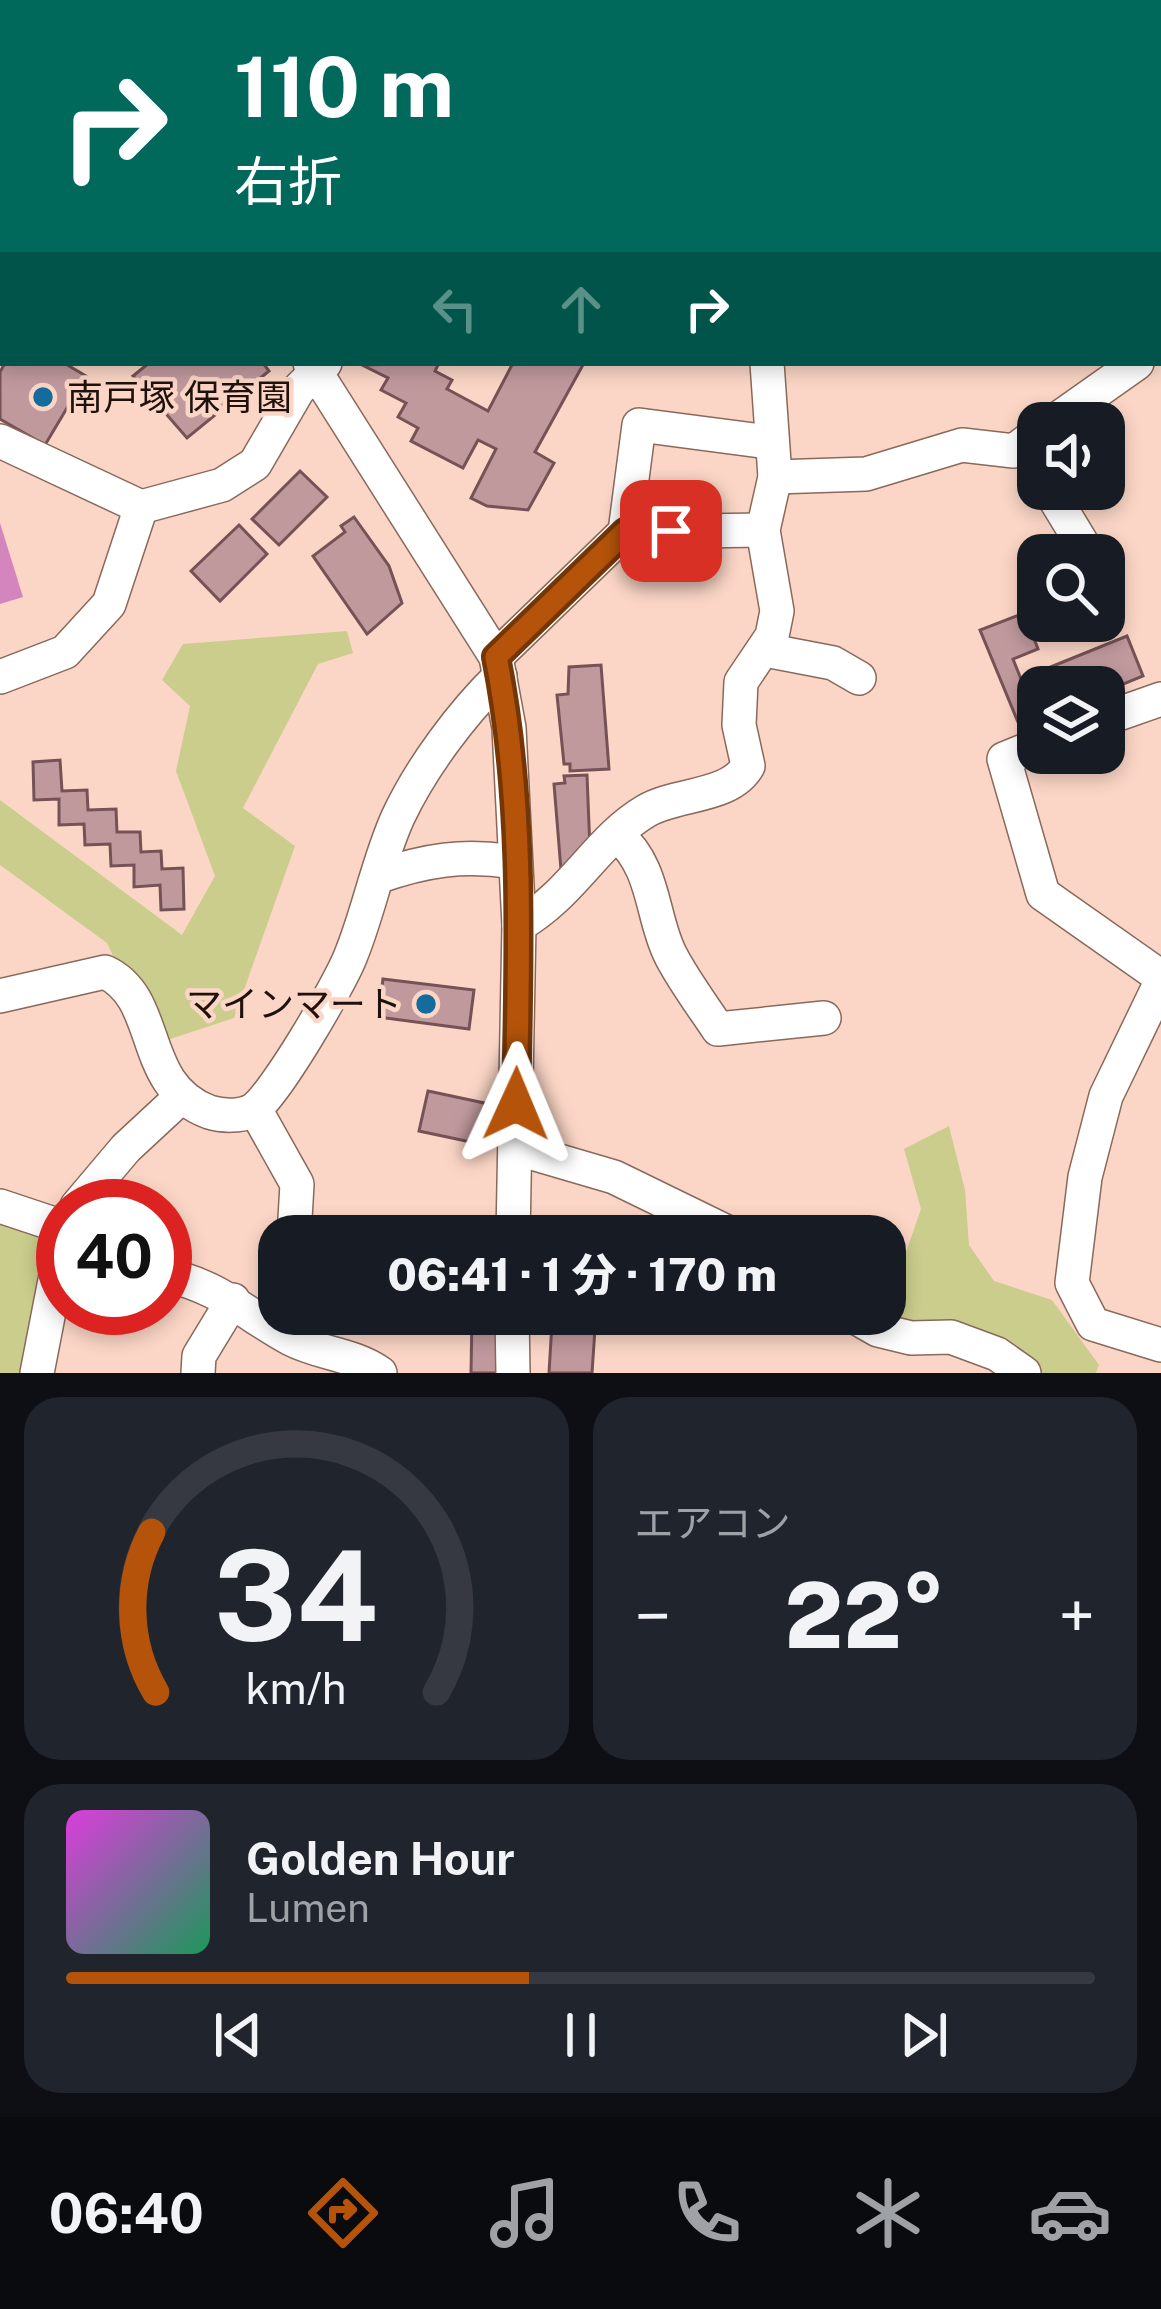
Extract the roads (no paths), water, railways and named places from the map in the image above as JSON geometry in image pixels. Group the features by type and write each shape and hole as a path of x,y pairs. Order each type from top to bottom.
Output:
{"street":[{"path":"0,441 141,507 222,485 255,464 317,366 498,667 509,728 519,926 513,1215"},
{"path":"1082,402 1133,366"},
{"path":"519,926 552,906 617,835 658,804 730,785 742,776 748,754 739,725 741,682 765,650 777,611 763,530 775,477 769,442 773,368"},
{"path":"0,996 84,972 105,972 121,979 138,1001 160,1070 182,1097 230,1116 255,1109 297,1050 351,956 399,814 498,667 625,532 639,425 769,442"},
{"path":"775,477 866,474 962,445 1017,442"},
{"path":"0,677 65,652 109,604 141,507"},
{"path":"625,532 763,530"},
{"path":"765,650 833,663 859,678"},
{"path":"1125,712 1161,699"},
{"path":"1017,754 1004,759 1043,894 1161,980 1106,1096 1085,1177 1072,1283 1093,1324 1161,1345"},
{"path":"617,835 631,846 662,915 668,951 718,1029 824,1018"},
{"path":"377,877 418,862 469,855 514,862"},
{"path":"100,1179 182,1097"},
{"path":"255,1109 297,1184 295,1215"},
{"path":"515,1148 614,1177 692,1215"},
{"path":"0,1206 36,1218"},
{"path":"192,1282 258,1305"},
{"path":"198,1373 200,1356 233,1300"},
{"path":"37,1373 44,1335"},
{"path":"288,1335 346,1355 380,1373"},
{"path":"512,1335 513,1373"},
{"path":"899,1335 951,1337 997,1354 1024,1373"}],"place":[{"name":"南戸塚 保育園","path":"43,397"},
{"name":"マインマート","path":"426,1004"}]}
